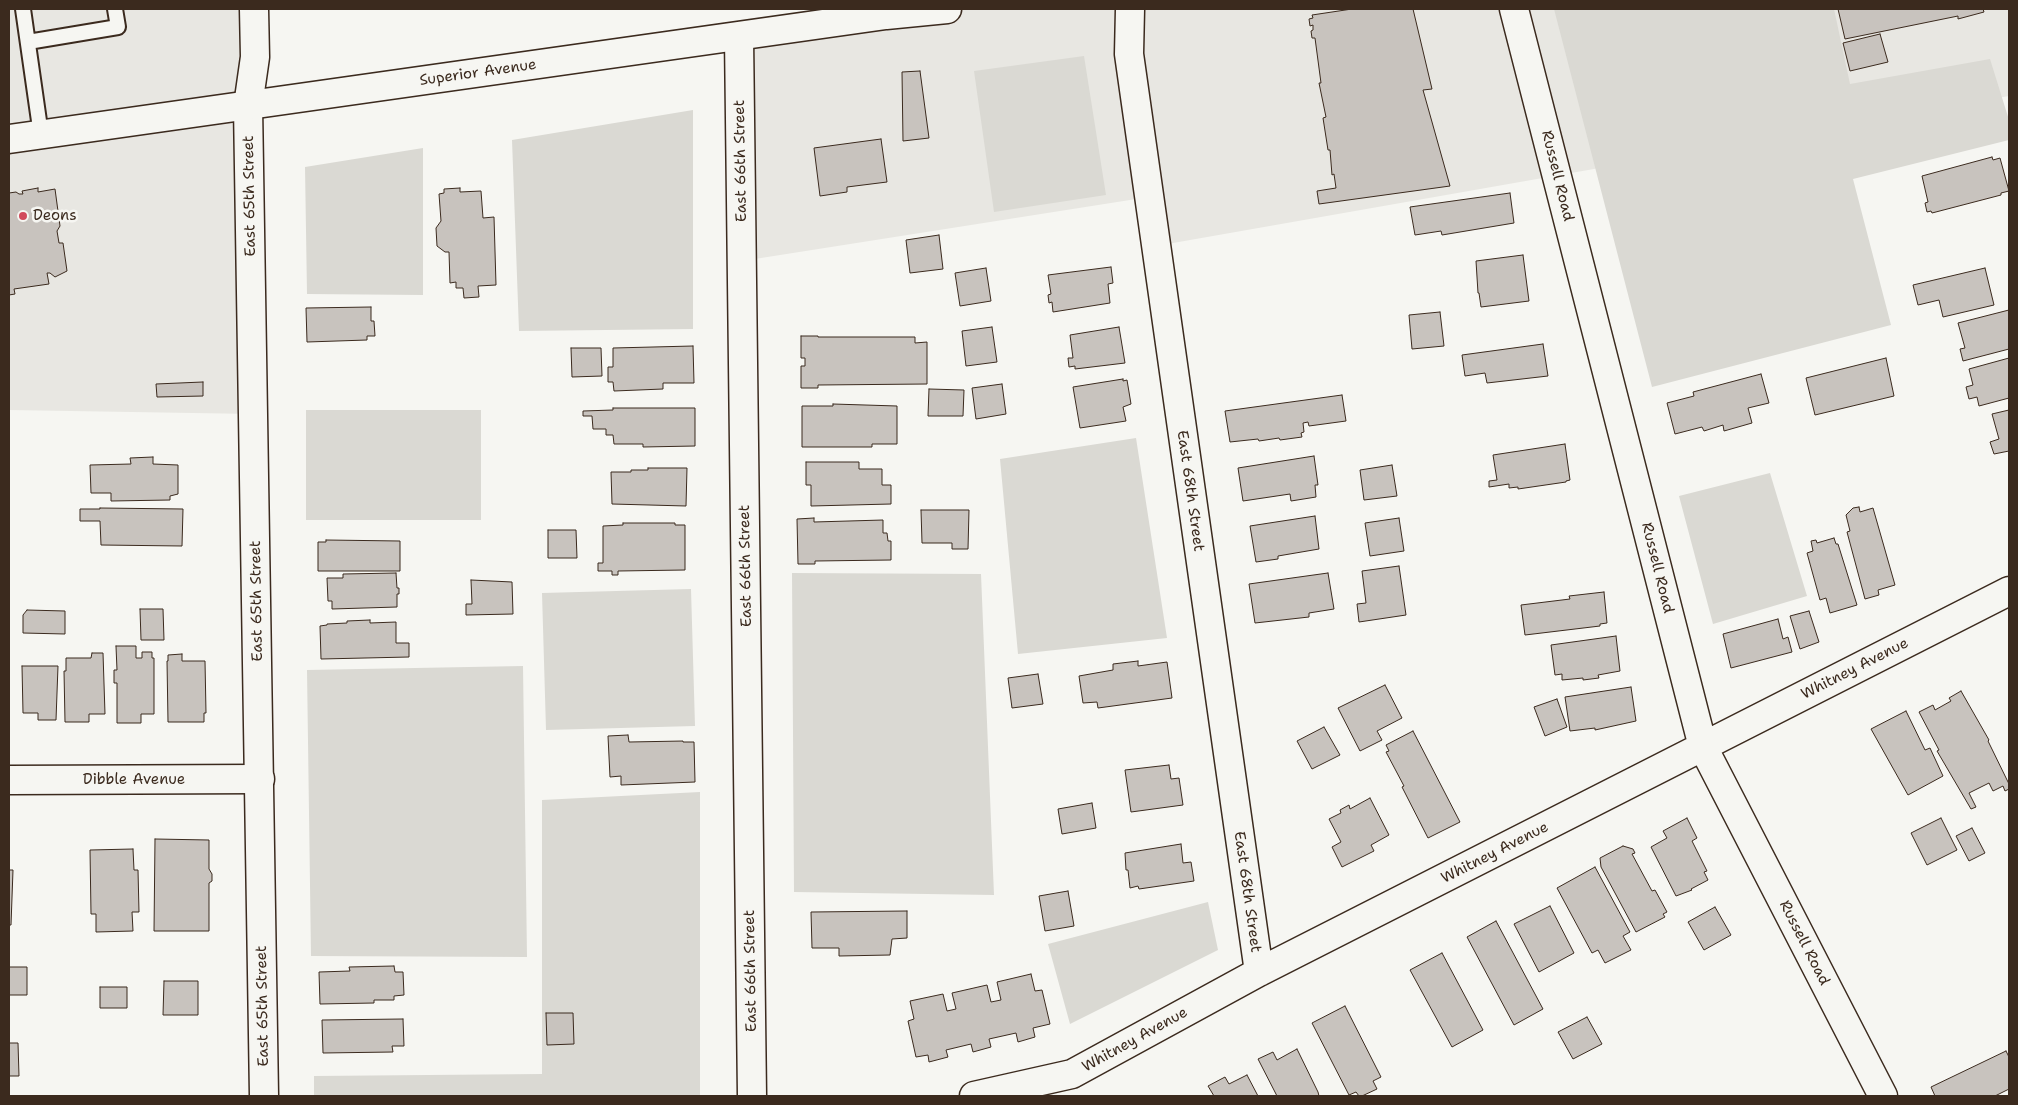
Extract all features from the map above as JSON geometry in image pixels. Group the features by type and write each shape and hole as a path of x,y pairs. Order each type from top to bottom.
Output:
{"street":[{"name":"East 65th Street","path":"254,9 255,57 248,106 264,1096"},
{"name":"Superior Avenue","path":"9,139 739,36 886,12 948,9"},
{"name":"East 68th Street","path":"1130,9 1130,64 1259,972"},
{"name":"Russell Road","path":"1514,9 1703,747 1883,1096"},
{"name":"East 66th Street","path":"739,36 752,1096"},
{"name":"Whitney Avenue","path":"974,1096 1072,1074 1259,972 2009,591"},
{"name":"Dibble Avenue","path":"9,780 260,779"}],"lane":[{"path":"23,9 41,135"},
{"path":"28,42 118,27 115,9"}],"shaded area":[{"path":"9,9 254,9 254,414 9,410"},
{"path":"886,9 2009,9 2009,96 1156,246 1149,197 742,261 739,37"},
{"path":"1554,9 1834,9 1850,84 1990,59 2009,120 2009,140 1853,179 1891,325 1652,387"},
{"path":"1084,56 1106,195 994,212 974,71"},
{"path":"693,110 693,329 519,331 512,140"},
{"path":"423,148 423,295 307,294 305,167"},
{"path":"306,410 481,410 481,520 306,520"},
{"path":"1136,438 1167,638 1018,654 1000,459"},
{"path":"1770,473 1807,596 1713,624 1679,496"},
{"path":"792,573 981,574 994,895 794,892"},
{"path":"691,589 695,726 546,730 542,593"},
{"path":"523,666 527,957 311,956 307,670"},
{"path":"700,792 700,1096 314,1096 314,1076 542,1074 542,800"},
{"path":"1208,902 1218,950 1070,1024 1048,944"}],"building":[{"path":"1352,9 1413,9 1432,89 1423,90 1450,186 1319,204 1317,191 1336,188 1334,174 1332,175 1330,150 1328,150 1323,118 1326,117 1319,83 1321,83 1315,38 1312,38 1311,31 1313,30 1313,25 1310,26 1309,19 1313,18 1312,15"},
{"path":"1838,9 1983,9 1984,12 1958,19 1958,16 1845,39"},
{"path":"1880,34 1888,62 1850,71 1843,43"},
{"path":"920,71 929,138 903,141 902,72"},
{"path":"881,139 887,182 847,187 847,192 820,196 814,148"},
{"path":"1992,157 1993,160 2000,158 2009,191 2001,193 2001,195 1932,213 1931,211 1927,212 1925,203 1928,202 1922,176"},
{"path":"38,188 38,192 55,189 60,226 57,231 59,243 63,243 67,271 55,277 47,273 49,284 14,289 15,294 9,295 9,193 23,194 22,191"},
{"path":"460,188 460,192 481,191 483,218 494,217 496,285 478,286 479,297 464,298 463,288 456,288 456,282 450,283 449,252 445,252 437,246 436,228 441,221 439,194 444,193 444,189"},
{"path":"1510,193 1514,223 1442,235 1441,231 1415,235 1410,207"},
{"path":"939,235 943,269 910,273 906,240"},
{"path":"1523,255 1529,301 1481,307 1476,261"},
{"path":"1111,267 1113,283 1108,284 1110,303 1053,312 1052,302 1049,303 1048,295 1051,294 1048,275"},
{"path":"986,268 991,301 960,306 955,273"},
{"path":"1985,268 1994,305 1943,317 1939,300 1918,305 1913,285"},
{"path":"371,307 371,321 374,321 375,336 367,336 367,340 307,342 306,308"},
{"path":"2009,310 2009,349 1963,361 1960,349 1965,348 1958,323"},
{"path":"1440,312 1444,346 1412,349 1409,315"},
{"path":"992,327 997,362 966,366 962,331"},
{"path":"1119,327 1125,363 1075,369 1075,366 1069,367 1068,358 1073,358 1070,335"},
{"path":"801,336 915,337 915,343 927,342 927,384 818,385 818,388 801,388 801,366 805,366 805,358 801,358"},
{"path":"1543,344 1548,376 1487,383 1485,373 1465,376 1462,355"},
{"path":"693,346 694,383 663,383 663,389 614,391 613,382 608,382 608,367 613,367 613,348"},
{"path":"571,348 601,348 602,376 572,377"},
{"path":"1886,358 1894,396 1815,415 1806,378"},
{"path":"2009,358 2009,398 1979,406 1977,397 1969,399 1966,387 1973,385 1969,369"},
{"path":"1761,374 1769,403 1748,408 1752,423 1724,431 1723,425 1704,431 1702,427 1675,434 1667,403 1694,396 1693,392"},
{"path":"1123,379 1123,381 1127,380 1131,404 1123,407 1126,421 1080,428 1073,387"},
{"path":"203,382 203,396 157,397 156,384"},
{"path":"1002,384 1006,414 976,419 972,388"},
{"path":"929,389 964,390 963,416 928,416"},
{"path":"1342,395 1346,421 1309,426 1308,422 1303,423 1304,432 1301,433 1302,437 1230,442 1225,411"},
{"path":"833,404 897,406 897,444 872,444 872,447 802,447 802,406 833,406"},
{"path":"613,408 695,408 695,446 643,447 643,444 614,444 613,435 606,435 606,429 593,429 592,416 583,416 583,411 613,410"},
{"path":"2009,410 2009,451 1994,454 1990,442 1999,439 1992,414"},
{"path":"1565,444 1570,480 1518,489 1518,487 1509,488 1509,484 1489,487 1489,481 1497,480 1493,455"},
{"path":"1314,456 1318,485 1315,485 1316,497 1291,501 1290,494 1243,501 1238,468"},
{"path":"153,457 153,464 178,465 178,494 170,496 170,500 111,501 111,493 91,493 90,465 131,464 130,458"},
{"path":"806,462 859,462 859,469 882,469 882,485 891,485 891,504 811,506 811,485 806,485"},
{"path":"1392,465 1397,496 1364,500 1360,470"},
{"path":"648,468 687,468 686,506 612,504 611,472 631,472 631,470 648,470"},
{"path":"1859,507 1860,512 1873,508 1895,585 1878,590 1879,595 1865,599 1847,532 1850,531 1846,515 1853,508"},
{"path":"80,509 183,509 182,546 101,545 100,521 80,521"},
{"path":"921,510 969,510 968,549 952,549 952,543 922,543"},
{"path":"1315,516 1319,549 1278,556 1278,559 1256,562 1250,526"},
{"path":"814,518 814,522 883,520 883,533 887,533 888,541 891,541 891,560 815,561 815,564 798,564 797,519"},
{"path":"1399,518 1404,551 1370,556 1365,523"},
{"path":"623,523 675,523 675,525 685,525 685,570 618,571 618,575 612,575 612,571 598,571 598,563 603,563 603,526 623,525"},
{"path":"548,530 576,530 577,558 548,558"},
{"path":"1834,538 1836,544 1838,544 1857,605 1830,613 1826,598 1820,600 1807,553 1813,551 1811,541 1816,540 1817,543"},
{"path":"326,540 400,541 400,571 318,571 318,542 326,542"},
{"path":"1399,566 1406,615 1359,622 1357,604 1366,603 1362,571"},
{"path":"396,573 397,588 399,588 397,607 332,609 332,601 328,601 327,578 343,578 343,574"},
{"path":"1328,573 1334,609 1309,613 1309,617 1255,623 1249,584"},
{"path":"471,580 512,582 513,614 466,615 466,604 472,604"},
{"path":"1604,592 1607,623 1600,624 1600,626 1525,635 1521,605 1570,599 1569,596"},
{"path":"140,609 163,609 164,640 141,640"},
{"path":"27,610 65,611 65,634 23,633 23,615"},
{"path":"1809,611 1819,642 1800,649 1790,616"},
{"path":"1778,619 1783,639 1788,637 1792,652 1731,668 1723,634"},
{"path":"370,620 370,623 396,622 396,643 409,643 409,657 321,659 320,626 347,623 347,621"},
{"path":"1616,636 1620,671 1598,675 1599,678 1583,680 1583,678 1562,680 1562,674 1555,675 1551,645"},
{"path":"116,646 136,646 136,658 142,658 142,652 152,652 152,658 154,658 154,714 141,714 141,723 117,723 117,683 114,683 114,670 117,670"},
{"path":"92,653 103,653 105,714 89,714 89,722 65,722 64,671 66,671 66,658 91,658"},
{"path":"182,654 182,661 205,661 206,713 204,713 204,722 168,722 168,655"},
{"path":"1138,661 1138,666 1167,662 1172,698 1098,708 1097,702 1083,703 1079,676 1113,670 1113,664"},
{"path":"22,666 58,666 56,720 38,720 38,713 23,713"},
{"path":"1038,674 1043,704 1012,708 1008,678"},
{"path":"1385,685 1402,718 1377,731 1382,740 1360,751 1338,708"},
{"path":"1631,687 1636,721 1595,730 1595,728 1570,731 1565,697"},
{"path":"1961,691 1989,740 2009,784 2009,789 2005,791 2003,786 1993,791 1989,783 1969,793 1976,807 1971,809 1937,751 1939,750 1919,712 1933,705 1935,710 1951,701 1949,698"},
{"path":"1557,699 1567,727 1545,736 1534,707"},
{"path":"1906,711 1925,750 1930,748 1943,776 1908,795 1871,729"},
{"path":"1324,727 1340,755 1312,769 1297,741"},
{"path":"1413,731 1460,822 1428,838 1386,752 1389,751 1386,745"},
{"path":"628,735 629,742 694,742 695,782 621,785 621,776 610,777 608,736"},
{"path":"1169,765 1171,779 1179,778 1183,805 1131,812 1125,770"},
{"path":"1370,798 1389,835 1371,845 1374,851 1342,867 1332,847 1341,842 1329,819 1341,813 1340,810 1349,805 1350,809"},
{"path":"1092,803 1096,828 1062,834 1058,809"},
{"path":"1687,818 1697,838 1692,841 1707,871 1704,872 1708,880 1692,890 1676,896 1651,847 1667,838 1663,831"},
{"path":"1941,818 1957,850 1927,865 1911,833"},
{"path":"1972,828 1985,853 1969,861 1956,836"},
{"path":"155,839 209,840 209,869 212,874 212,881 209,883 209,931 154,931"},
{"path":"1181,844 1183,863 1191,862 1194,881 1139,889 1138,886 1130,888 1125,853"},
{"path":"1623,846 1633,849 1635,853 1632,854 1652,891 1655,890 1667,912 1663,914 1665,917 1636,932 1601,867 1600,858"},
{"path":"133,849 134,870 138,870 139,912 132,912 133,931 96,932 96,914 91,914 90,850"},
{"path":"1595,867 1630,932 1623,936 1631,950 1605,963 1598,950 1592,953 1557,888"},
{"path":"9,870 13,870 11,925 9,925"},
{"path":"1068,891 1074,926 1045,931 1039,896"},
{"path":"1550,906 1574,953 1539,972 1514,924"},
{"path":"1715,907 1731,935 1704,950 1688,922"},
{"path":"907,911 907,938 892,939 890,955 839,956 839,948 812,948 811,912"},
{"path":"1496,921 1543,1009 1514,1025 1467,937"},
{"path":"1442,953 1483,1030 1452,1047 1410,970"},
{"path":"394,966 395,972 403,972 404,995 394,996 394,1000 374,1000 374,1003 320,1004 319,972 350,971 349,967"},
{"path":"9,967 27,967 27,995 9,995"},
{"path":"1031,974 1035,991 1042,990 1050,1024 1033,1028 1035,1037 1018,1042 1016,1033 989,1039 991,1047 973,1052 971,1044 946,1050 948,1057 929,1062 928,1055 916,1057 908,1021 914,1019 910,1001 943,994 947,1011 956,1009 952,993 987,985 991,1002 1001,1000 997,982"},
{"path":"164,981 198,981 198,1015 163,1015"},
{"path":"100,987 127,987 127,1008 100,1008"},
{"path":"1345,1006 1381,1077 1373,1081 1377,1089 1362,1096 1359,1096 1356,1092 1349,1095 1312,1023"},
{"path":"546,1013 573,1013 574,1044 547,1045"},
{"path":"1587,1017 1602,1044 1573,1059 1558,1032"},
{"path":"403,1019 404,1046 392,1046 393,1052 323,1053 322,1020"},
{"path":"9,1043 18,1043 19,1076 9,1076"},
{"path":"1297,1049 1319,1096 1277,1096 1258,1059 1273,1052 1277,1060"},
{"path":"2006,1051 2009,1057 2009,1089 1995,1096 1935,1096 1931,1087"},
{"path":"1247,1075 1258,1096 1214,1096 1208,1086 1225,1077 1229,1084"}],"place":[{"name":"Deons","path":"23,216"}]}
